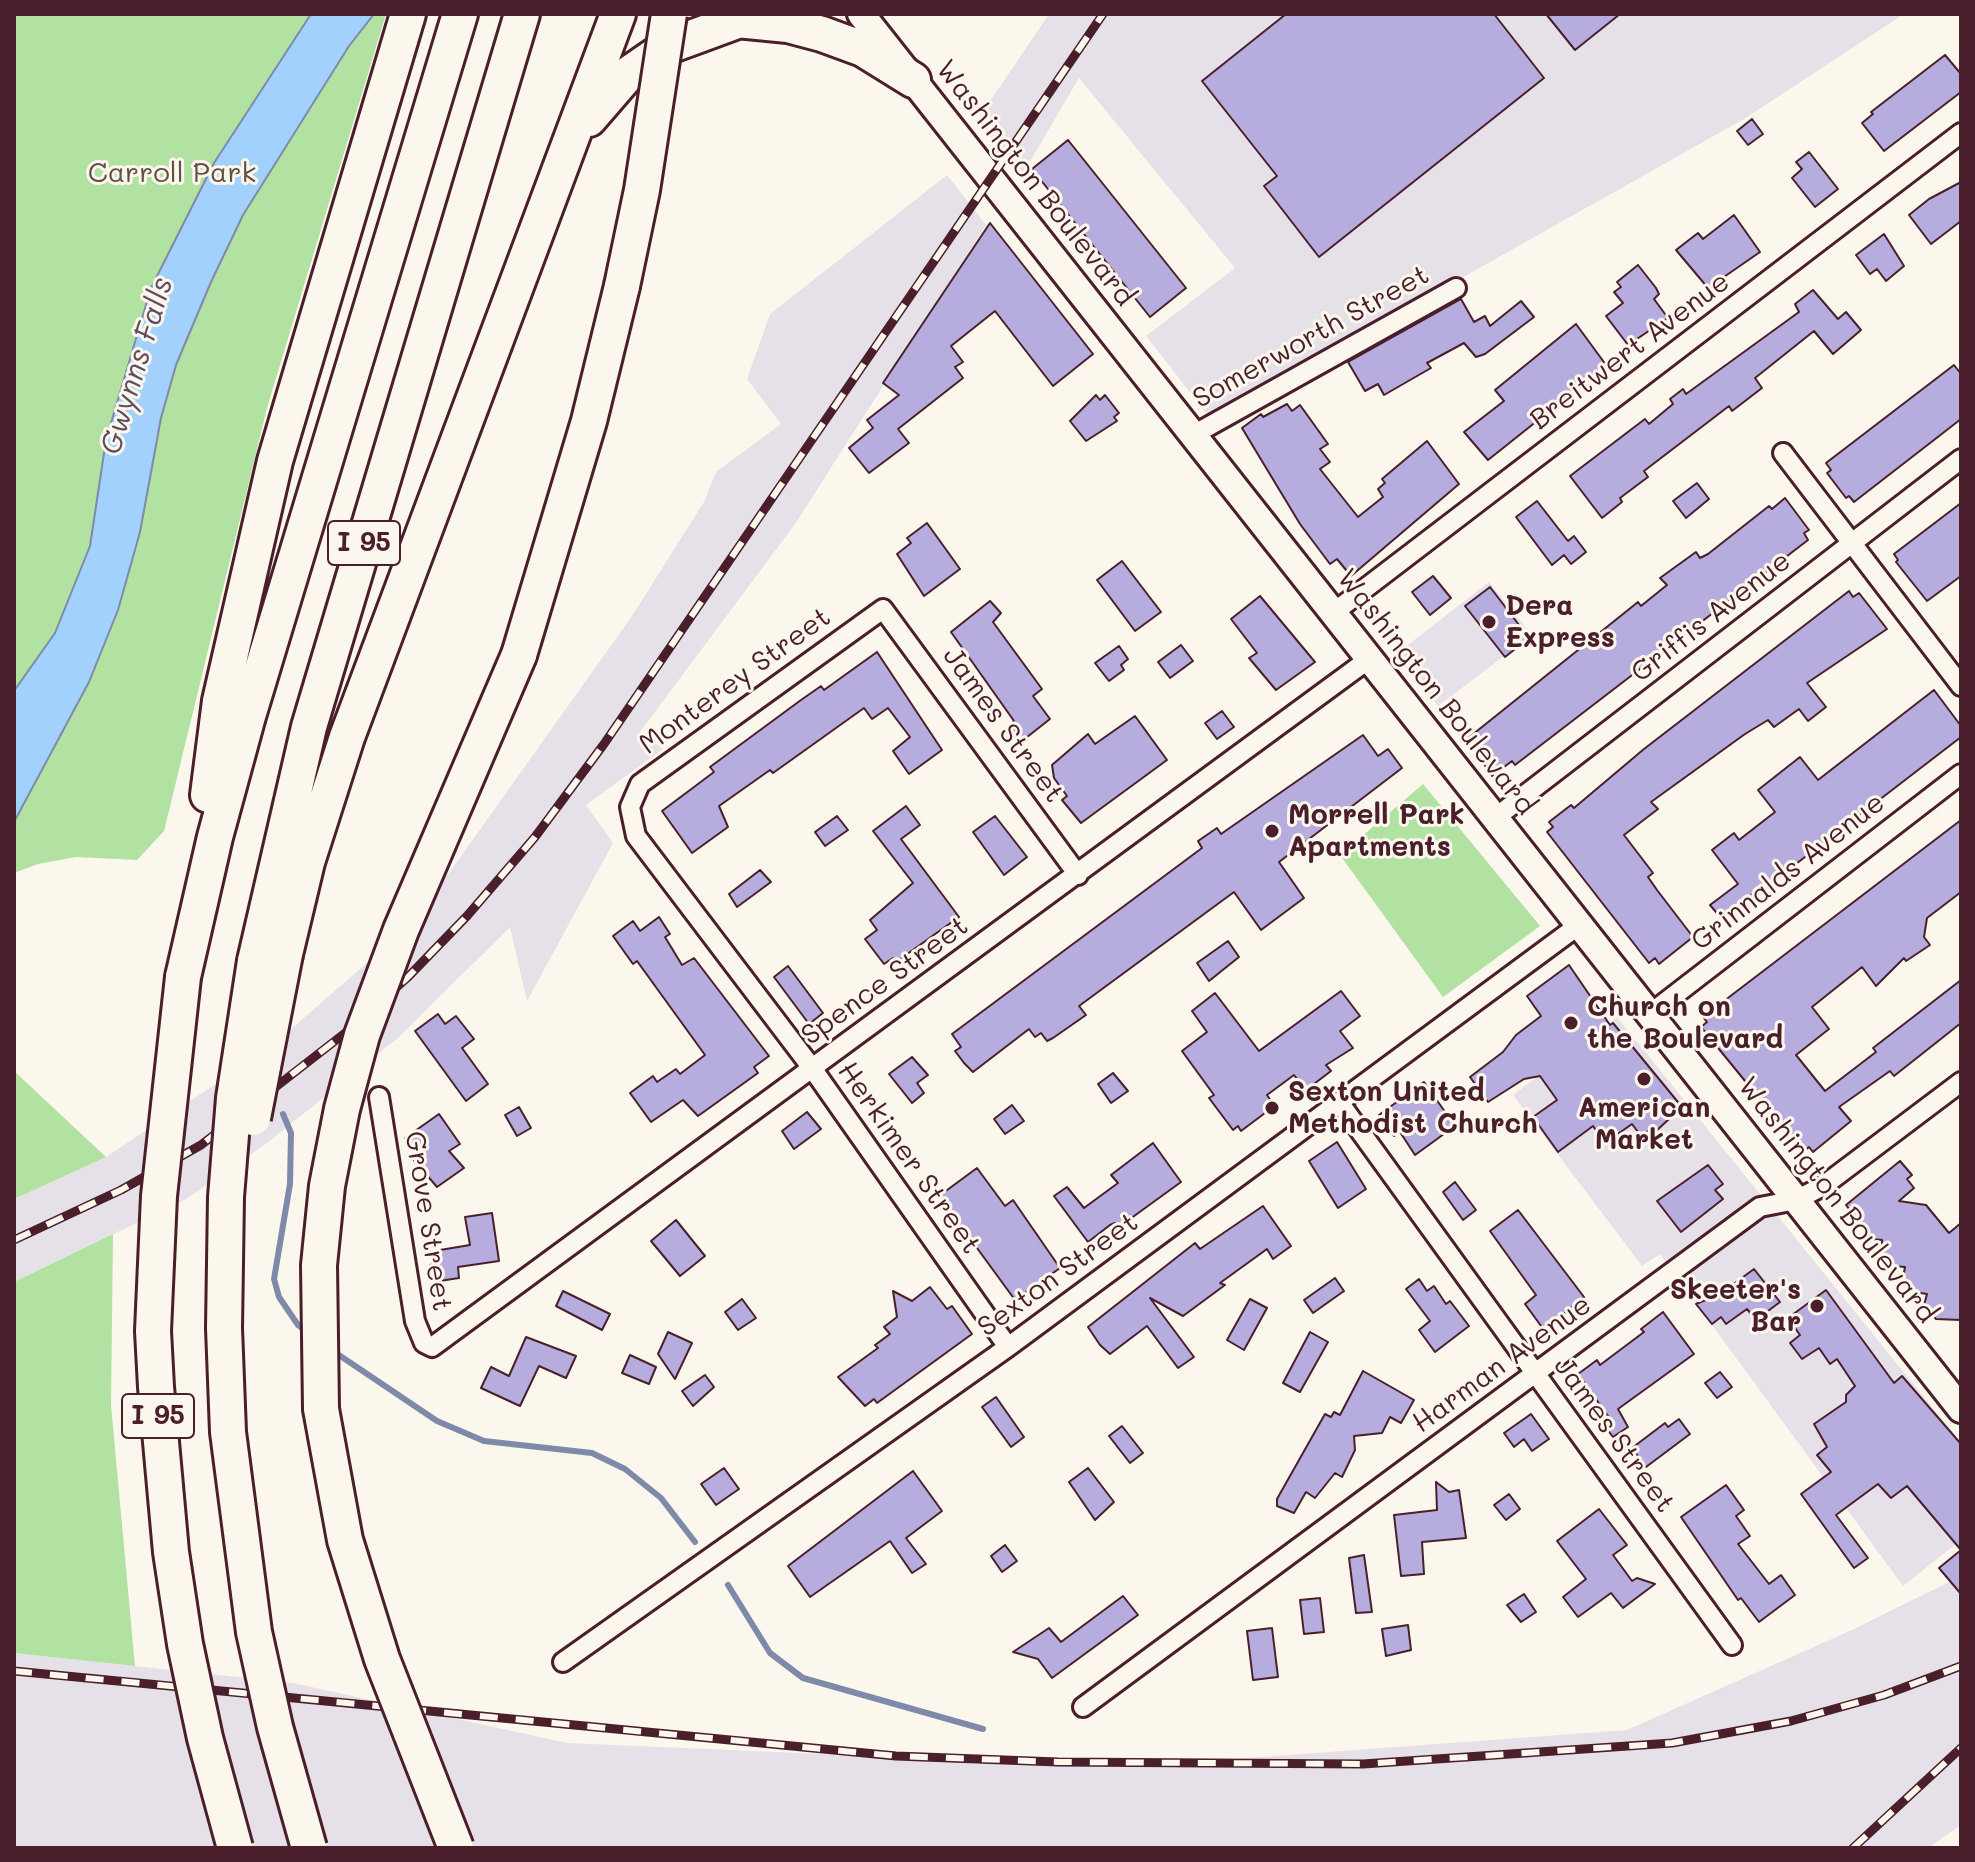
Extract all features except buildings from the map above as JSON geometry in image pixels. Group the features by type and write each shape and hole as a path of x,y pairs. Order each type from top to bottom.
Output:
{"highway":[{"path":"183,977 220,701 275,461 408,14"},
{"name":"I 95","path":"235,1848 205,1738 183,1629 171,1552 156,1387 154,1317 159,1196 183,977 215,837 248,716 460,14"},
{"name":"I 95","path":"309,1848 275,1727 246,1586 232,1472 224,1328 270,958 309,727 522,14"},
{"path":"270,958 307,862 347,737 618,14"},
{"path":"456,1848 382,1659 345,1540 321,1409 319,1265 339,1125 362,1035 401,930 519,655 589,421 642,190 669,14"},
{"path":"564,160 597,105 627,75 669,46 747,17 822,34 863,49 913,80"}],"main road":[{"name":"Washington Boulevard","path":"861,14 1796,1200 1958,1398"}],"street":[{"name":"Breitwert Avenue","path":"1333,613 1961,133"},
{"name":"Somerworth Street","path":"1193,435 1456,288"},
{"path":"1783,453 1961,686"},
{"name":"Griffis Avenue","path":"1495,818 1961,459"},
{"name":"Monterey Street","path":"630,807 640,784 883,609"},
{"name":"James Street","path":"883,609 1078,875"},
{"name":"Spence Street","path":"432,1347 1369,659"},
{"name":"Grinnalds Avenue","path":"1650,1014 1961,774"},
{"name":"Herkimer Street","path":"630,807 636,836 812,1068 1008,1347"},
{"name":"Sexton Street","path":"563,1662 1008,1347 1579,925"},
{"name":"Harman Avenue","path":"1083,1707 1760,1207 1796,1200 1823,1186 1961,1082"},
{"name":"Grove Street","path":"379,1097 415,1321 424,1343 432,1347"},
{"name":"James Street","path":"1339,1102 1732,1645"}],"shaded area":[{"path":"1049,14 1904,14 1744,119 1211,419 1146,336 1235,268 1079,78 1022,175 978,119"},
{"path":"947,175 986,225 795,524 640,732 663,749 586,805 613,843 527,1001 510,927 399,1037 267,1143 186,1199 14,1282 14,1198 106,1157 268,1049 368,962 449,873 630,619 704,502 716,472 781,424 747,379 770,314"},
{"path":"1489,582 1532,635 1438,706 1395,655"},
{"path":"1617,1017 1961,1443 1961,1540 1903,1586 1660,1254 1642,1266 1513,1095"},
{"path":"1961,1576 1961,1825 1928,1848 14,1848 14,1653 293,1683 567,1743 1125,1767 1627,1730 1852,1630"}],"green space":[{"name":"Carroll Park","path":"14,14 386,14 267,408 164,831 137,860 76,857 38,864 14,873"},
{"path":"1423,784 1540,926 1443,997 1340,855"},
{"path":"14,1071 106,1157 14,1199"},
{"path":"113,1234 111,1405 135,1666 14,1653 14,1282"}],"water":[{"name":"Gwynns Falls","path":"311,14 374,14 349,46 243,215 211,282 176,365 161,418 140,532 118,610 89,682 14,822 14,691 55,633 90,546 106,440 151,288 214,163"}],"waterway":[{"path":"283,1114 291,1133 290,1184 274,1279 279,1297 298,1325 308,1332"},
{"path":"333,1351 437,1421 484,1441 592,1453 625,1469 661,1498 695,1542"},
{"path":"728,1585 770,1653 803,1678 983,1729"}],"railway":[{"path":"14,1240 121,1190 201,1145 349,1030 407,978 467,916 535,837 604,744 1103,14"},
{"path":"14,1671 896,1756 1058,1762 1363,1764 1672,1743 1791,1721 1884,1695 1961,1666"},
{"path":"1853,1848 1961,1748"}],"place":[{"name":"Dera Express","path":"1489,622"},
{"name":"Morrell Park Apartments","path":"1272,831"},
{"name":"Church on the Boulevard","path":"1571,1023"},
{"name":"American Market","path":"1644,1079"},
{"name":"Sexton United Methodist Church","path":"1272,1108"},
{"name":"Skeeter's Bar","path":"1817,1306"}]}
